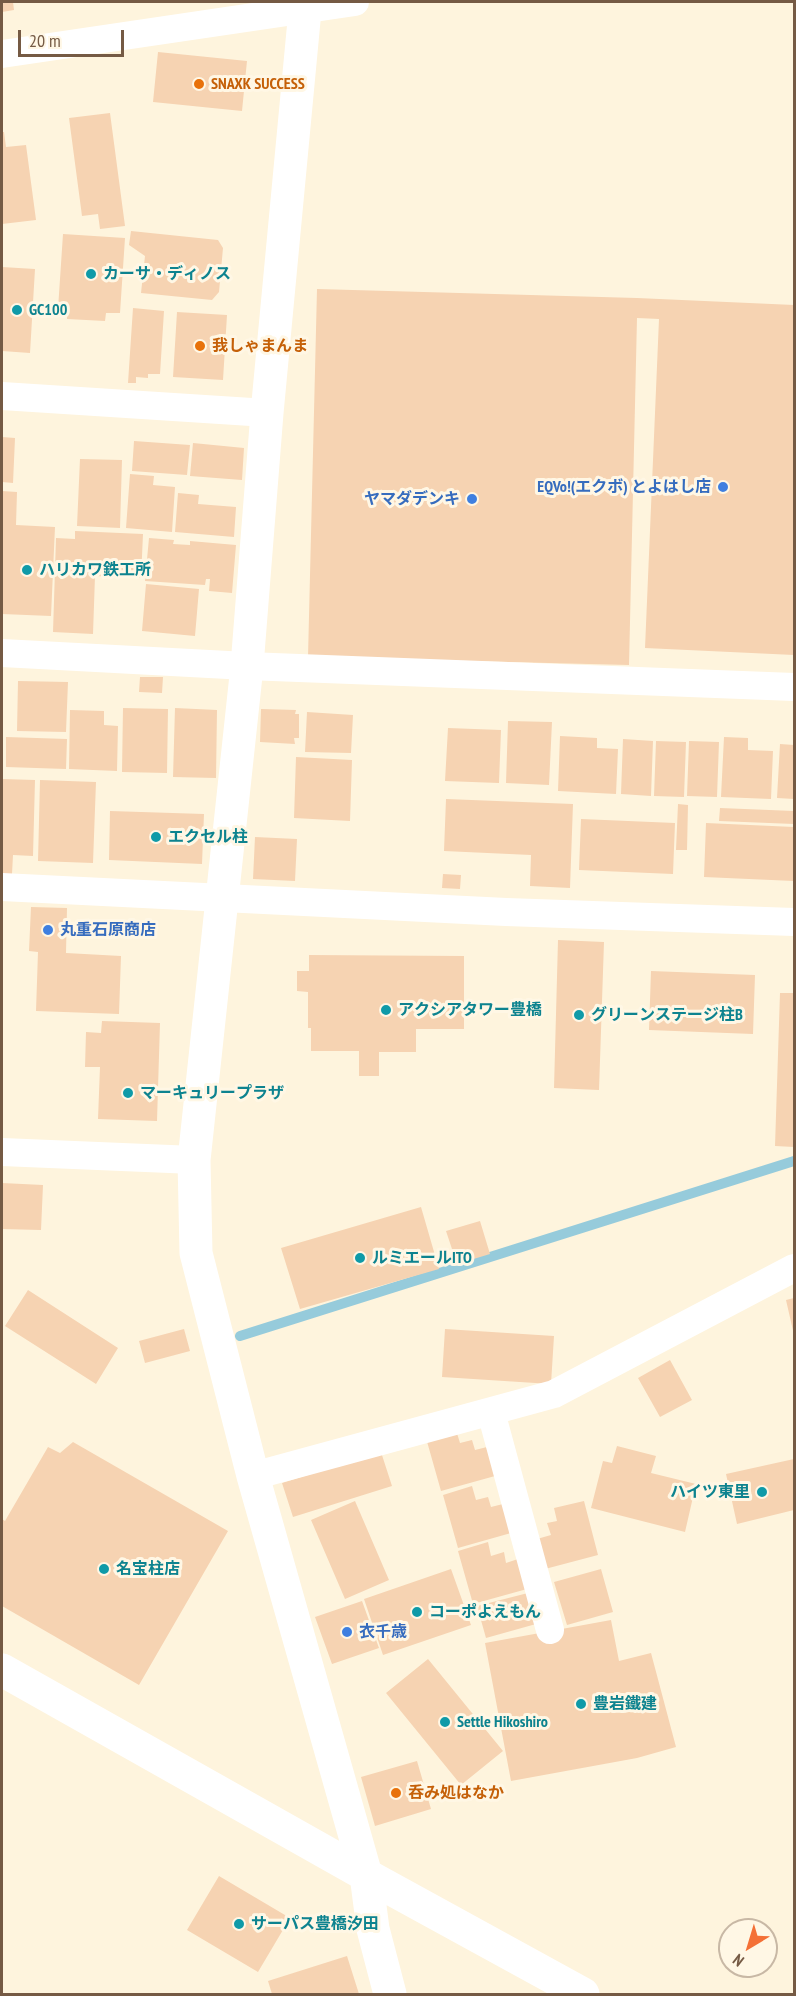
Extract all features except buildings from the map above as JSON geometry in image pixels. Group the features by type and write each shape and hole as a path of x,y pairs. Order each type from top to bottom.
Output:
{"street":[{"path":"2,54 304,6 356,2"},
{"path":"304,6 267,413 247,666 194,1160 196,1253 253,1476 366,1875 373,1929 390,1995"},
{"path":"2,396 267,413"},
{"path":"2,653 247,666 795,687"},
{"path":"2,888 506,912 795,922"},
{"path":"2,1152 194,1160"},
{"path":"253,1476 554,1394 795,1268"},
{"path":"491,1412 550,1630"},
{"path":"2,1670 583,1995"}],"waterway":[{"path":"240,1336 794,1161"}],"place":[{"name":"SNAXK SUCCESS","path":"199,84"},
{"name":"カーサ・ディノス","path":"91,274"},
{"name":"GC100","path":"17,310"},
{"name":"我しゃまんま","path":"200,346"},
{"name":"EQVo!(エクボ) とよはし店","path":"723,487"},
{"name":"ヤマダデンキ","path":"472,499"},
{"name":"ハリカワ鉄工所","path":"27,570"},
{"name":"エクセル柱","path":"156,837"},
{"name":"丸重石原商店","path":"48,930"},
{"name":"アクシアタワー豊橋","path":"386,1010"},
{"name":"グリーンステージ柱B","path":"579,1015"},
{"name":"マーキュリープラザ","path":"128,1093"},
{"name":"ルミエールITO","path":"360,1258"},
{"name":"ハイツ東里","path":"762,1492"},
{"name":"名宝柱店","path":"104,1569"},
{"name":"コーポよえもん","path":"417,1612"},
{"name":"衣千歳","path":"347,1632"},
{"name":"豊岩鐵建","path":"581,1704"},
{"name":"Settle Hikoshiro","path":"445,1722"},
{"name":"呑み処はなか","path":"396,1793"},
{"name":"サーパス豊橋汐田","path":"239,1924"}]}
